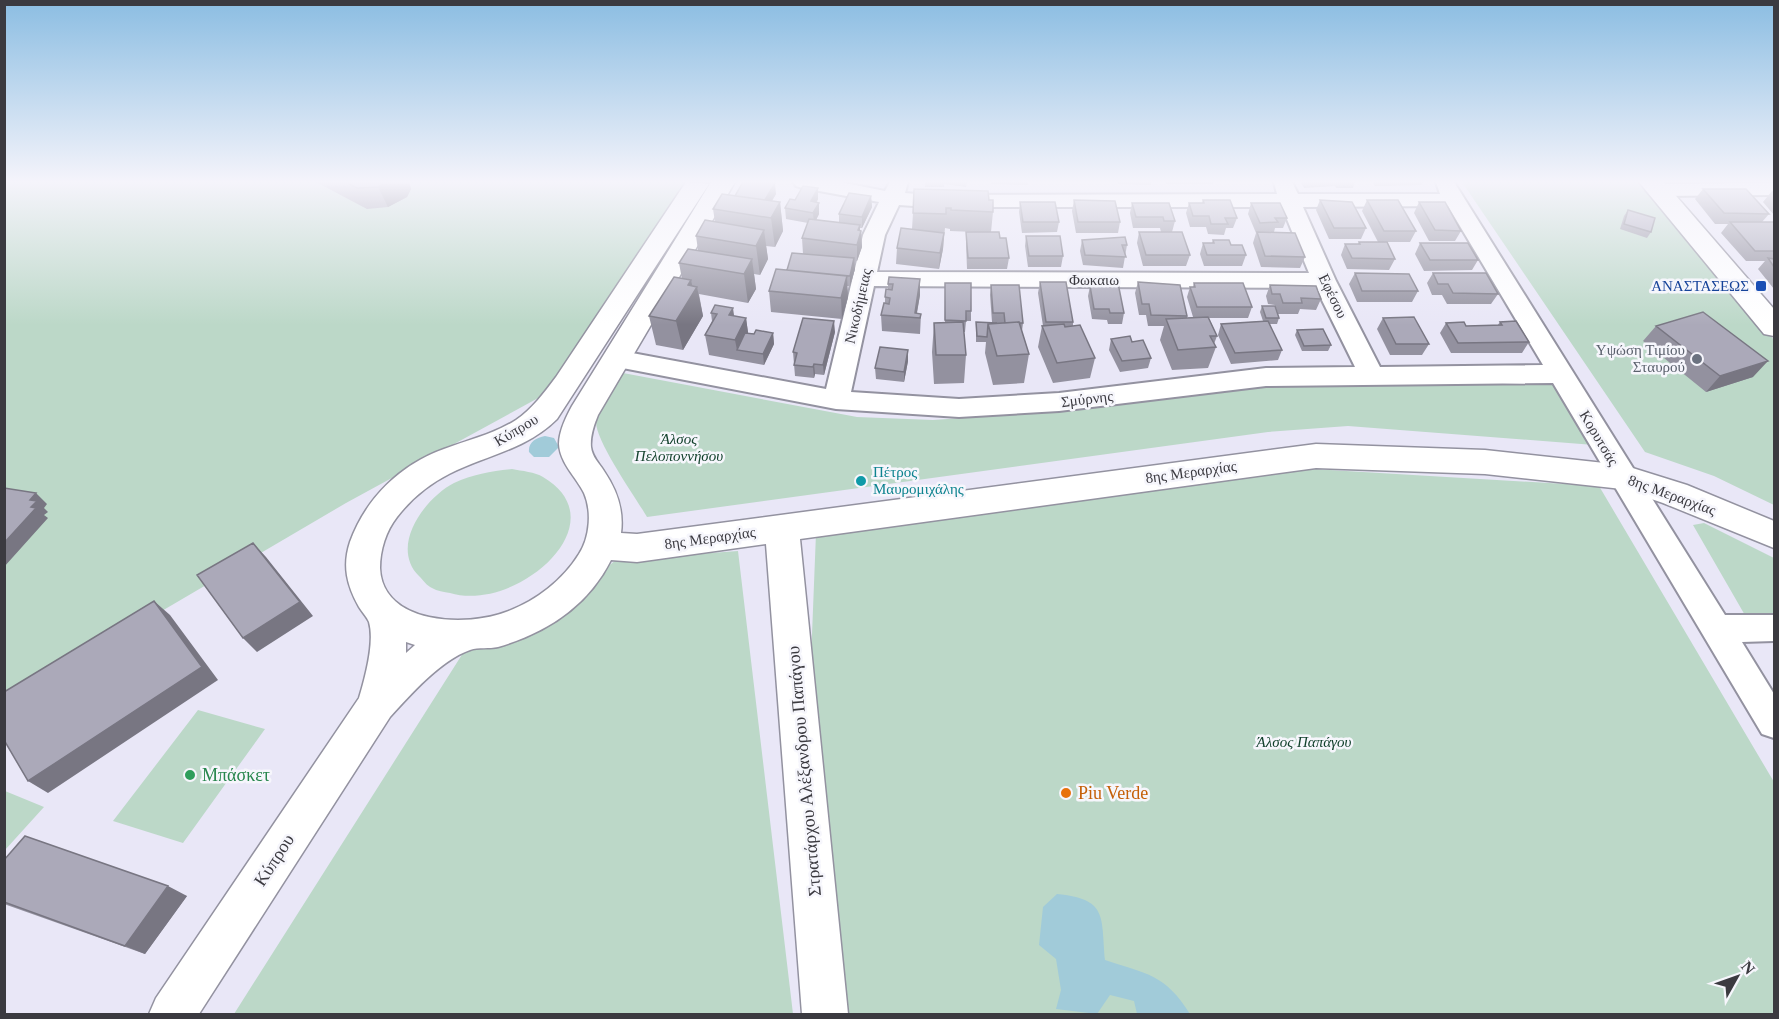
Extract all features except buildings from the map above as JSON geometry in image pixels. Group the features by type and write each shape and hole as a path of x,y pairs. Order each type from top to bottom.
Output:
{"street":[{"name":"Κύπρου","path":"666,230 544,413 503,441 432,469 412,481 381,513 370,531 364,550 362,568 366,586 386,615 405,627 426,634 448,637 496,631 541,612 577,583 590,566 600,546 605,514 602,498 578,457 575,444 583,414 694,230"},
{"name":"Νικοδήμειας","path":"836,400 877,230"},
{"name":"Εφέσου","path":"1302,230 1324,281 1372,375"},
{"name":"Κορυτσάς","path":"1473,230 1774,723"},
{"path":"1691,230 1774,327"},
{"name":"Φωκαιω","path":"864,279 1324,281"},
{"name":"Σμύρνης","path":"616,358 836,400 959,408 1059,402 1266,377 1561,374"},
{"name":"8ης Μεραρχίας","path":"600,546 638,548 1316,456 1485,462 1623,477 1675,494 1774,535"},
{"name":"Στρατάρχου Αλέξανδρου Παπάγου","path":"782,528 825,1014"},
{"name":"Κύπρου","path":"375,705 386,671 390,640 386,615"},
{"path":"1715,629 1774,628"},
{"name":"Κύπρου","path":"172,1014 375,705 431,654 463,636"}],"green space":[{"path":"4,230 656,230 551,391 346,503 5,703"},
{"path":"1494,230 1686,230 1774,340 1774,505 1714,476 1645,452"},
{"name":"Άλσος Πελοποννήσου","path":"623,373 857,417 933,420 1068,411 1269,387 1371,384 1558,384 1594,445 1348,426 1268,432 647,517 602,443 596,422 603,403"},
{"name":"Άλσος Παπάγου","path":"1296,468 1599,486 1774,782 1774,1014 844,1014 808,736 816,533"},
{"path":"512,469 540,475 564,496 571,517 565,539 550,560 529,577 503,590 476,596 443,592 428,586 411,564 408,551 409,537 422,511 443,490 454,483 483,473"},
{"path":"1704,523 1774,558 1774,615 1746,617 1693,525"},
{"path":"738,551 793,1014 234,1014 470,642 545,616 616,560"},
{"name":"Μπάσκετ","path":"198,710 265,729 183,843 113,821"},
{"path":"5,791 44,807 5,850"}],"water":[{"path":"545,436 554,438 559,447 549,457 534,457 529,452 531,443"},
{"path":"1057,894 1074,896 1094,905 1102,921 1105,960 1154,977 1172,991 1190,1014 1137,1014 1134,1001 1110,995 1097,1014 1056,1009 1061,990 1056,959 1039,945 1043,907"}],"place":[{"name":"ΑΝΑΣΤΑΣΕΩΣ","path":"1761,286"},
{"name":"Υψώση Τιμίου Σταυρού","path":"1697,359"},
{"name":"Πέτρος Μαυρομιχάλης","path":"861,481"},
{"name":"Μπάσκετ","path":"190,775"},
{"name":"Piu Verde","path":"1066,793"}]}
